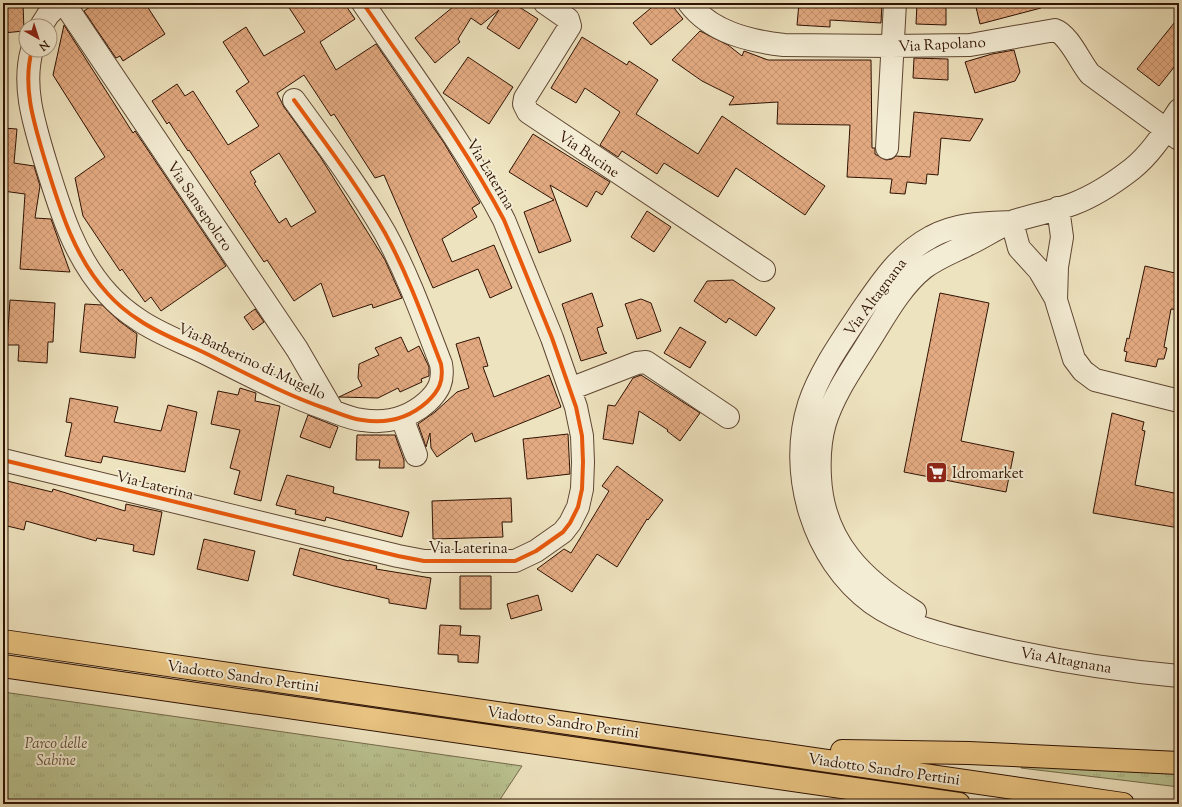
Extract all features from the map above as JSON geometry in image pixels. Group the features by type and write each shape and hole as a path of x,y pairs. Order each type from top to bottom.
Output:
{"main road":[{"name":"Viadotto Sandro Pertini","path":"5,641 1123,804"},
{"name":"Viadotto Sandro Pertini","path":"3,666 959,804"},
{"path":"756,750 969,753 1179,763"},
{"path":"755,775 850,804"}],"street":[{"path":"47,18 60,3"},
{"name":"Via Sansepolcro","path":"64,3 297,349 332,411"},
{"name":"Via Laterina","path":"3,460 424,561 507,562 526,556 563,532 578,507 583,475 582,436 570,389 510,235 495,203 448,128 362,3"},
{"name":"Via Bucine","path":"545,3 568,19 570,26 525,98 524,104 528,112 764,270"},
{"name":"Via Rapolano","path":"689,3 699,14 732,34 754,40 798,45 970,45 1055,30 1066,38 1079,60 1090,74 1172,135"},
{"path":"887,148 895,3"},
{"name":"Via Barberino di Mugello","path":"31,58 28,76 30,100 34,123 54,192 67,228 85,263 108,294 140,321 282,391 332,411 361,420 384,421 402,418 422,406 436,392 442,380 441,364 404,271 385,234 360,191 294,100"},
{"path":"1175,400 1107,384 1095,380 1083,371 1074,359 1068,345 1056,300 1039,270 1019,248 1012,222 1085,199 1123,176 1172,135 1179,110"},
{"path":"1056,300 1056,267 1062,240 1058,208"},
{"name":"Via Altagnana","path":"1012,222 966,224 946,230 927,239 897,277 870,299 823,371 814,393 804,426 803,454 804,484 809,507 819,537 834,563 853,587 872,603 890,614 925,629 1065,662 1179,676"},
{"name":"Via Altagnana","path":"897,277 918,274 932,262 1012,222"},
{"name":"Via Altagnana","path":"897,277 884,318 839,389 825,423 819,457 823,498 828,518 838,541 849,558 864,575 901,603 955,637"},
{"path":"570,389 637,363 646,362 728,418"},
{"path":"402,418 416,455"}],"green space":[{"name":"Parco delle Sabine","path":"3,692 522,766 497,804 3,804"},
{"path":"1023,761 1179,770 1179,787 1021,768"}],"building":[{"path":"3,3 23,3 24,18 18,18 18,32 3,33"},
{"path":"96,3 145,3 165,34 123,61 120,56 116,58 84,11"},
{"path":"286,3 344,3 355,19 320,42 336,70 376,44 444,143 480,203 472,208 477,217 442,239 452,262 494,245 512,288 490,298 478,269 433,288 384,175 375,178 334,114 331,116 304,75 277,93 284,107 321,158 385,260 402,298 373,308 372,304 333,317 321,283 294,301 267,260 264,262 189,150 188,151 169,122 167,124 152,101 177,84 185,96 193,91 228,145 259,126 236,91 249,82 223,42 246,27 264,56 305,32","holes":["279,153 316,212 291,227 286,218 279,223 254,183 256,182 250,172"]},
{"path":"448,3 513,3 538,19 519,49 487,28 499,10 481,25 471,18 458,39 460,42 435,63 415,38 453,7"},
{"path":"657,3 670,3 683,19 651,45 633,23"},
{"path":"799,3 882,3 881,23 830,20 830,27 797,25"},
{"path":"917,3 946,3 946,25 916,24"},
{"path":"975,3 1041,3 1041,8 980,24"},
{"path":"1179,17 1179,61 1159,86 1137,69"},
{"path":"64,25 133,133 135,131 226,266 161,311 151,297 145,302 122,269 120,271 83,216 75,178 105,157 53,75 57,58 58,58"},
{"path":"700,31 728,45 742,56 744,51 768,60 871,60 872,148 875,148 875,154 886,160 892,159 896,156 910,157 914,112 983,119 970,141 941,138 938,175 927,174 926,184 907,182 905,194 890,193 892,179 847,177 850,125 777,124 778,102 729,105 734,97 702,81 672,60"},
{"path":"582,37 627,65 629,61 658,80 636,114 698,154 722,116 825,186 805,215 736,168 718,197 664,163 657,174 622,151 618,157 600,145 620,112 585,88 576,103 551,88"},
{"path":"1014,50 1020,72 1015,81 975,93 965,62 992,54"},
{"path":"468,57 513,87 489,124 443,93"},
{"path":"914,58 948,59 948,80 913,78"},
{"path":"3,128 17,129 14,163 34,166 40,186 35,218 51,219 70,272 20,269 25,194 3,191"},
{"path":"533,134 610,182 602,195 596,191 587,207 550,185 571,241 539,253 524,212 554,200 509,172"},
{"path":"647,211 671,227 654,252 631,237"},
{"path":"1145,266 1179,274 1179,310 1171,309 1164,347 1167,348 1164,359 1158,359 1156,367 1125,361 1127,352 1124,351 1127,338 1129,339"},
{"path":"733,280 775,308 756,336 729,318 726,323 694,301 707,281"},
{"path":"592,293 603,326 597,328 604,351 607,353 581,361 562,304"},
{"path":"940,293 989,303 961,441 1014,452 1006,492 904,472"},
{"path":"641,299 651,303 661,331 637,339 625,304"},
{"path":"10,300 55,303 53,342 48,342 47,363 18,361 19,345 7,345"},
{"path":"85,304 102,305 119,321 137,334 135,358 80,352"},
{"path":"255,309 264,322 253,330 244,317"},
{"path":"680,327 706,342 690,368 664,353"},
{"path":"401,337 408,352 419,346 429,367 429,376 421,379 422,382 400,392 398,388 378,398 339,397 362,386 358,378 359,364 379,355 375,348"},
{"path":"479,337 488,366 483,367 494,397 549,375 561,407 475,442 472,433 437,457 431,448 430,433 426,447 418,424 435,412 457,392 469,388 456,344"},
{"path":"641,375 700,413 680,441 667,431 668,430 639,411 633,444 603,439 608,405 615,406 633,378"},
{"path":"240,388 256,393 255,401 280,406 261,501 234,494 240,471 230,468 240,430 211,424 218,391 238,395"},
{"path":"70,398 118,407 114,422 161,431 168,405 197,412 185,472 103,456 101,463 65,456 72,423 66,422"},
{"path":"1112,413 1144,422 1142,430 1145,431 1135,485 1179,494 1179,528 1093,513"},
{"path":"308,415 338,427 330,448 300,437"},
{"path":"568,434 570,474 527,479 523,439"},
{"path":"357,435 395,435 404,460 404,468 379,468 380,460 356,460"},
{"path":"617,466 663,500 648,520 647,519 617,567 597,554 572,592 537,569 564,549 571,553 609,491 602,486"},
{"path":"287,475 334,487 333,493 409,512 402,537 326,517 325,521 295,514 296,510 276,505"},
{"path":"3,480 52,492 53,489 125,511 126,504 162,512 154,555 133,551 134,545 97,538 96,541 26,521 24,530 3,525"},
{"path":"511,498 512,522 502,522 503,537 433,539 432,501"},
{"path":"204,539 255,551 248,581 197,569"},
{"path":"300,548 349,561 377,566 376,569 431,578 426,609 389,603 389,599 293,575"},
{"path":"460,576 491,576 491,609 460,609"},
{"path":"538,595 542,610 511,619 507,604"},
{"path":"440,625 461,626 460,635 480,636 478,663 458,662 458,655 438,654"}],"cycle path":[{"path":"3,460 398,556 424,561 515,561 536,551 563,532 570,523 578,507 582,489 582,436 576,407 552,338 504,220 472,164 363,3"},
{"path":"30,58 28,77 30,104 36,131 55,194 76,247 96,279 115,301 155,330 267,384 312,403 349,417 362,420 380,421 405,416 420,408 435,394 441,381 441,364 408,281 385,233 353,182 294,100"}],"place":[{"name":"Idromarket","path":"936,473"}]}
